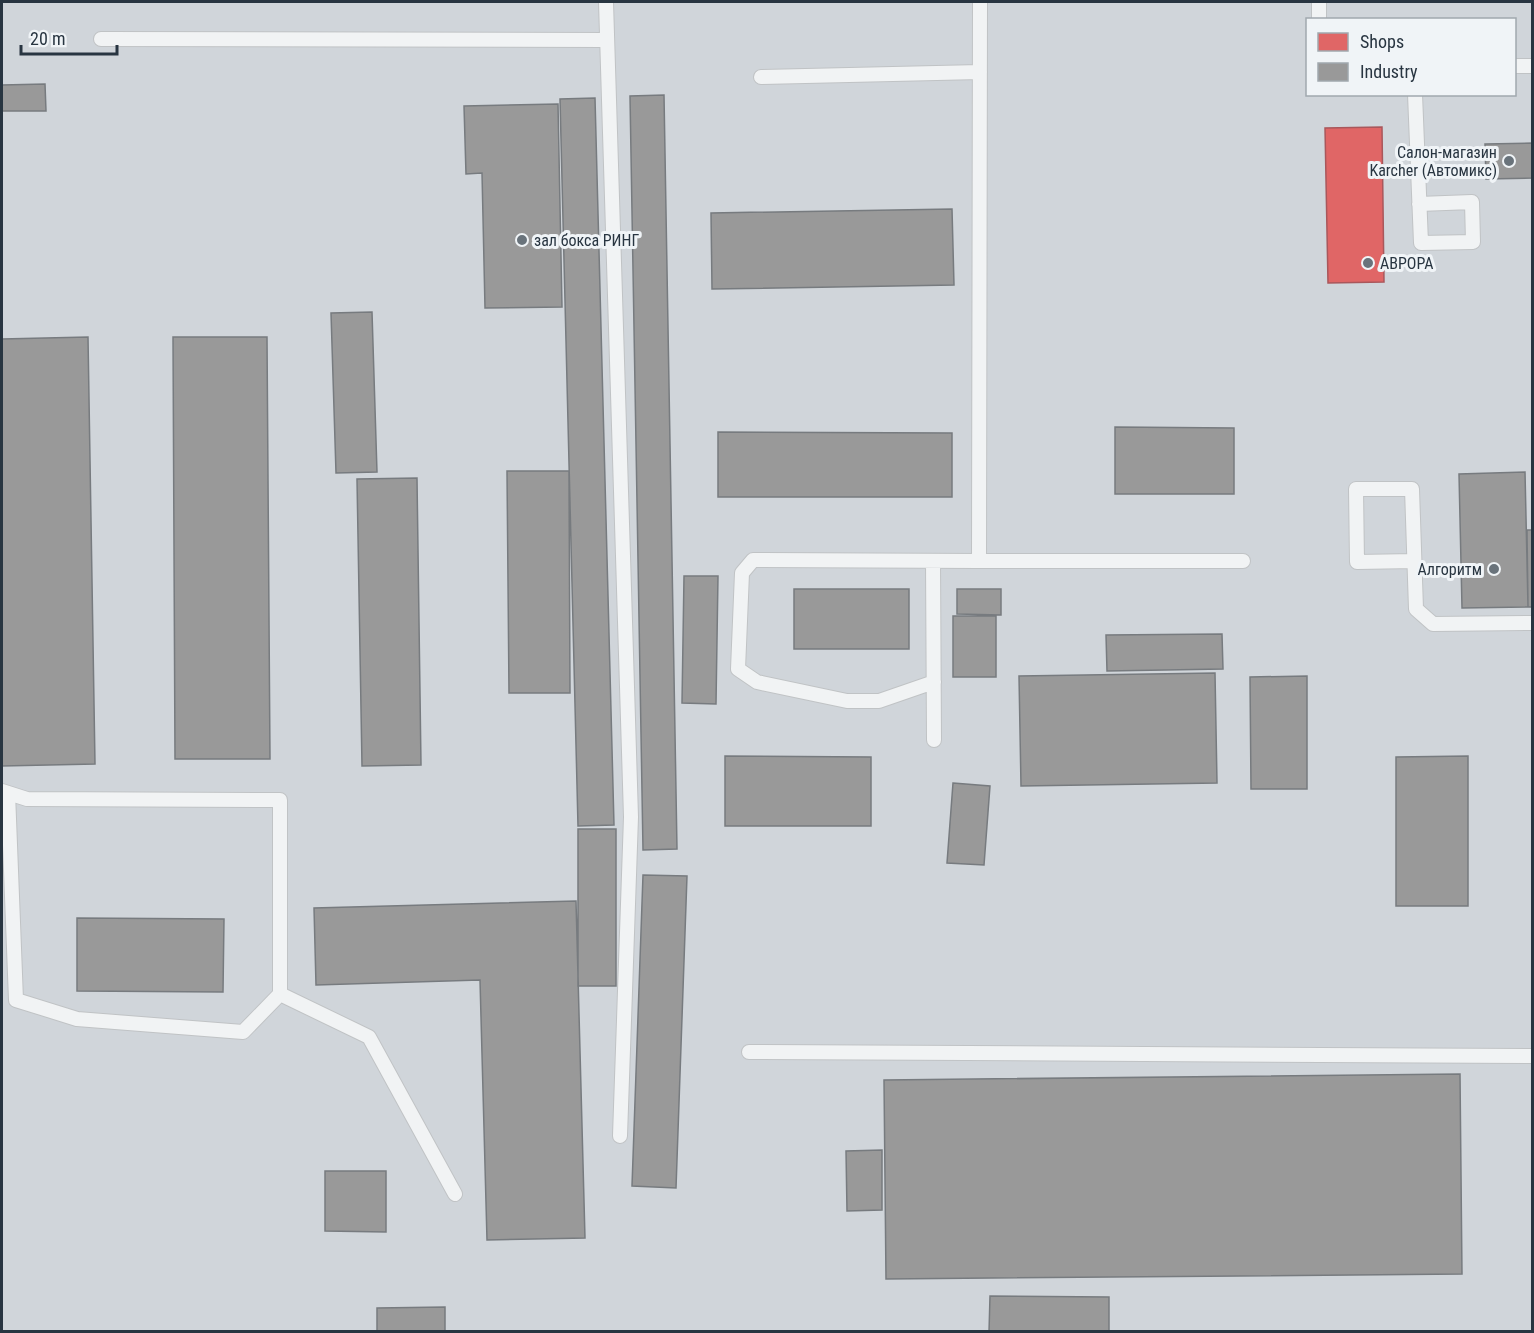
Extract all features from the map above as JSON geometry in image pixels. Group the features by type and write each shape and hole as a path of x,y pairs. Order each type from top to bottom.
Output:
{"lane":[{"path":"606,2 631,817 620,1136"},
{"path":"979,561 980,2"},
{"path":"1319,2 1319,18"},
{"path":"101,39 607,40"},
{"path":"1516,66 1533,66"},
{"path":"761,77 980,72"},
{"path":"1414,96 1420,243 1473,242 1472,202 1419,204"},
{"path":"1414,561 1358,562 1356,489 1412,489 1416,609 1433,624 1533,623"},
{"path":"934,682 879,701 847,702 757,682 738,669 742,573 753,560 1243,561"},
{"path":"933,561 934,740"},
{"path":"5,792 27,798 280,800 280,994 243,1032 77,1019 16,999 5,792"},
{"path":"280,994 369,1037 455,1194"},
{"path":"749,1052 1533,1056"}],"shaded area":[{"path":"2,2 1532,2 1532,1331 2,1331"}],"building: Shops":[{"path":"1382,127 1384,282 1328,283 1325,128"}],"building: Industry":[{"path":"45,84 46,111 2,111 2,85"},
{"path":"664,95 677,849 643,850 630,96"},
{"path":"595,98 614,825 578,826 560,99"},
{"name":"зал бокса РИНГ","path":"558,104 562,307 485,308 482,173 466,174 464,106"},
{"name":"Салон-магазин Karcher (Автомикс)","path":"1532,143 1532,178 1486,179 1485,144"},
{"path":"952,209 954,285 712,289 711,213"},
{"path":"372,312 377,472 336,473 331,313"},
{"path":"88,337 95,764 2,766 2,339"},
{"path":"173,337 267,337 270,759 175,759"},
{"path":"1115,427 1234,428 1234,494 1115,494"},
{"path":"718,432 952,433 952,497 718,497"},
{"path":"507,471 569,471 570,693 509,693"},
{"name":"Алгоритм","path":"1525,472 1528,607 1462,608 1459,474"},
{"path":"417,478 421,765 362,766 357,479"},
{"path":"1527,530 1532,530 1532,607 1528,607"},
{"path":"684,576 718,576 716,704 682,703"},
{"path":"794,589 909,589 909,649 794,649"},
{"path":"957,589 1001,589 1001,615 957,614"},
{"path":"953,616 996,616 996,677 953,677"},
{"path":"1222,634 1223,669 1107,671 1106,635"},
{"path":"1215,673 1217,783 1021,786 1019,676"},
{"path":"1307,676 1307,789 1251,789 1250,677"},
{"path":"725,756 871,757 871,826 725,826"},
{"path":"1468,756 1468,906 1396,906 1396,757"},
{"path":"953,783 990,786 984,865 947,863"},
{"path":"578,829 616,829 616,986 578,986"},
{"path":"643,875 687,876 676,1188 632,1186"},
{"path":"576,901 585,1238 487,1240 480,980 316,985 314,908"},
{"path":"77,918 224,919 223,992 77,991"},
{"path":"1460,1074 1462,1274 886,1279 884,1080"},
{"path":"882,1150 882,1210 847,1211 846,1151"},
{"path":"325,1171 386,1171 386,1232 325,1231"},
{"path":"990,1296 1109,1297 1109,1332 989,1332"},
{"path":"445,1307 445,1332 377,1332 377,1308"}],"place":[{"name":"Салон-магазин Karcher (Автомикс)","path":"1509,161"},
{"name":"зал бокса РИНГ","path":"522,240"},
{"name":"АВРОРА","path":"1368,263"},
{"name":"Алгоритм","path":"1494,569"}]}
